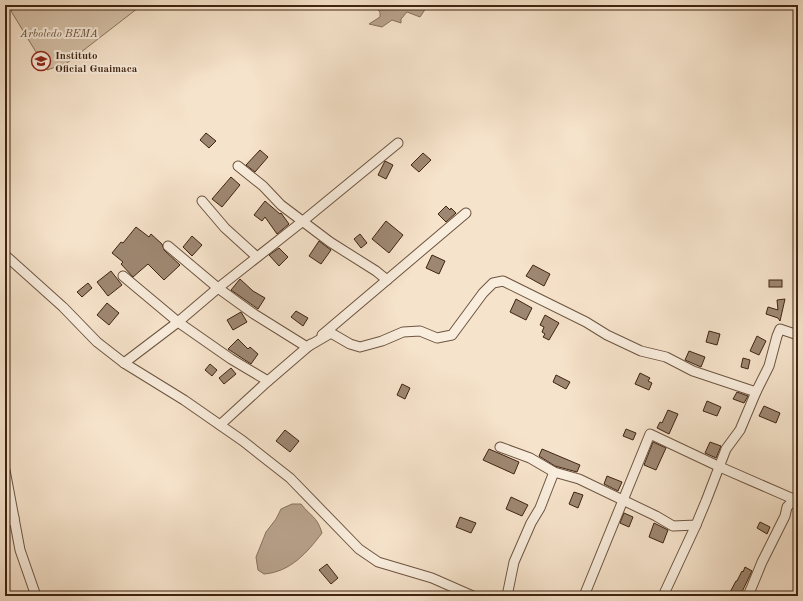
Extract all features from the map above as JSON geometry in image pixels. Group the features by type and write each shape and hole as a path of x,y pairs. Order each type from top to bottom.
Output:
{"street":[{"path":"124,362 178,322 398,143"},
{"path":"238,166 264,186 281,205 330,242 376,271 387,280"},
{"path":"202,200 225,228 257,257"},
{"path":"220,425 307,348 466,213"},
{"path":"168,246 218,288 254,314 307,348"},
{"path":"5,255 63,307 97,342 124,362 184,400 243,441 290,478 359,549 378,562 432,578 473,596"},
{"path":"123,276 178,322 231,359 268,382"},
{"path":"307,348 332,333 350,344 360,347 382,341 404,332 420,331 437,338 452,335 482,293 493,283 503,281 641,351 666,357 693,371 756,392"},
{"path":"663,596 696,525 726,449 740,430 769,366 780,329 798,334"},
{"path":"584,596 650,434 720,467 796,500 787,507 785,516 762,562 748,596"},
{"path":"500,447 530,458 554,472 579,479 656,516 673,526 696,525"},
{"path":"5,470 20,550 36,596"},
{"path":"506,596 514,562 531,523 540,508 554,472"},
{"path":"5,523 14,518"}],"green space":[{"name":"Arboledo BEMA","path":"18,5 132,5 138,8 67,63 47,70 11,11"}],"shaded area":[{"path":"373,5 428,5 420,17 407,12 401,19 401,23 392,20 382,27 369,24 380,17 380,12"},
{"path":"292,504 301,504 316,520 322,533 304,554 290,565 282,570 264,574 258,570 256,557 266,532 276,519 281,509"}],"building":[{"path":"206,133 216,141 209,148 200,140"},
{"path":"260,150 268,157 255,172 246,165"},
{"path":"423,153 431,160 419,172 411,165"},
{"path":"385,161 393,165 386,179 378,175"},
{"path":"231,177 240,185 222,207 212,199"},
{"path":"265,201 280,214 281,213 289,224 277,234 265,217 262,221 254,215"},
{"path":"446,206 450,210 451,208 456,213 446,222 438,214"},
{"path":"386,221 403,235 389,253 372,239"},
{"path":"136,227 149,237 151,234 162,244 164,250 180,265 164,280 148,264 133,277 121,264 123,262 112,253 121,242 123,243"},
{"path":"360,234 367,243 361,248 354,239"},
{"path":"192,236 202,245 192,256 183,247"},
{"path":"319,241 331,250 321,264 309,256"},
{"path":"279,248 288,257 279,266 269,255"},
{"path":"432,255 445,261 439,274 426,268"},
{"path":"533,265 550,274 544,286 526,276"},
{"path":"111,271 122,285 108,296 97,282"},
{"path":"240,279 253,291 265,298 258,309 231,290"},
{"path":"769,280 782,280 782,287 769,287"},
{"path":"88,283 92,288 82,297 77,292"},
{"path":"516,299 532,308 526,320 510,312"},
{"path":"785,299 780,321 778,318 766,314 768,307 778,310 777,300"},
{"path":"107,303 119,313 109,325 97,315"},
{"path":"296,311 308,318 303,326 291,317"},
{"path":"241,312 247,322 233,330 227,320"},
{"path":"545,315 559,323 549,340 543,337 545,334 542,332 544,327 540,325"},
{"path":"709,331 720,334 717,345 706,342"},
{"path":"757,336 766,341 759,355 750,351"},
{"path":"238,339 248,349 250,347 258,354 251,364 228,349"},
{"path":"689,351 705,357 701,367 685,360"},
{"path":"743,358 750,360 748,369 741,367"},
{"path":"210,364 217,370 212,376 205,370"},
{"path":"231,368 236,374 224,384 219,378"},
{"path":"640,373 650,378 648,381 652,383 649,390 635,384"},
{"path":"556,375 570,382 566,389 553,382"},
{"path":"402,384 410,388 405,399 397,395"},
{"path":"737,392 748,396 744,403 733,399"},
{"path":"707,401 721,407 717,416 703,411"},
{"path":"764,406 780,413 776,423 759,416"},
{"path":"668,410 678,414 669,434 657,428 660,422 662,423"},
{"path":"626,429 636,433 633,440 623,436"},
{"path":"285,430 299,441 290,452 276,441"},
{"path":"653,442 666,448 656,470 644,465"},
{"path":"710,442 721,446 716,458 705,453"},
{"path":"489,449 519,462 514,474 483,460"},
{"path":"542,449 580,465 577,472 555,466 539,456"},
{"path":"607,476 622,482 618,491 604,484"},
{"path":"574,492 583,495 578,508 569,504"},
{"path":"511,497 528,505 522,516 506,509"},
{"path":"624,513 633,517 629,527 620,523"},
{"path":"460,517 476,523 471,533 456,527"},
{"path":"760,522 770,527 767,534 757,528"},
{"path":"654,523 668,530 663,543 649,537"},
{"path":"327,564 338,578 331,584 319,570"},
{"path":"745,567 752,571 740,596 728,596 742,571 743,572"}],"place":[{"name":"Instituto Oficial Guaimaca","path":"41,61"}]}
